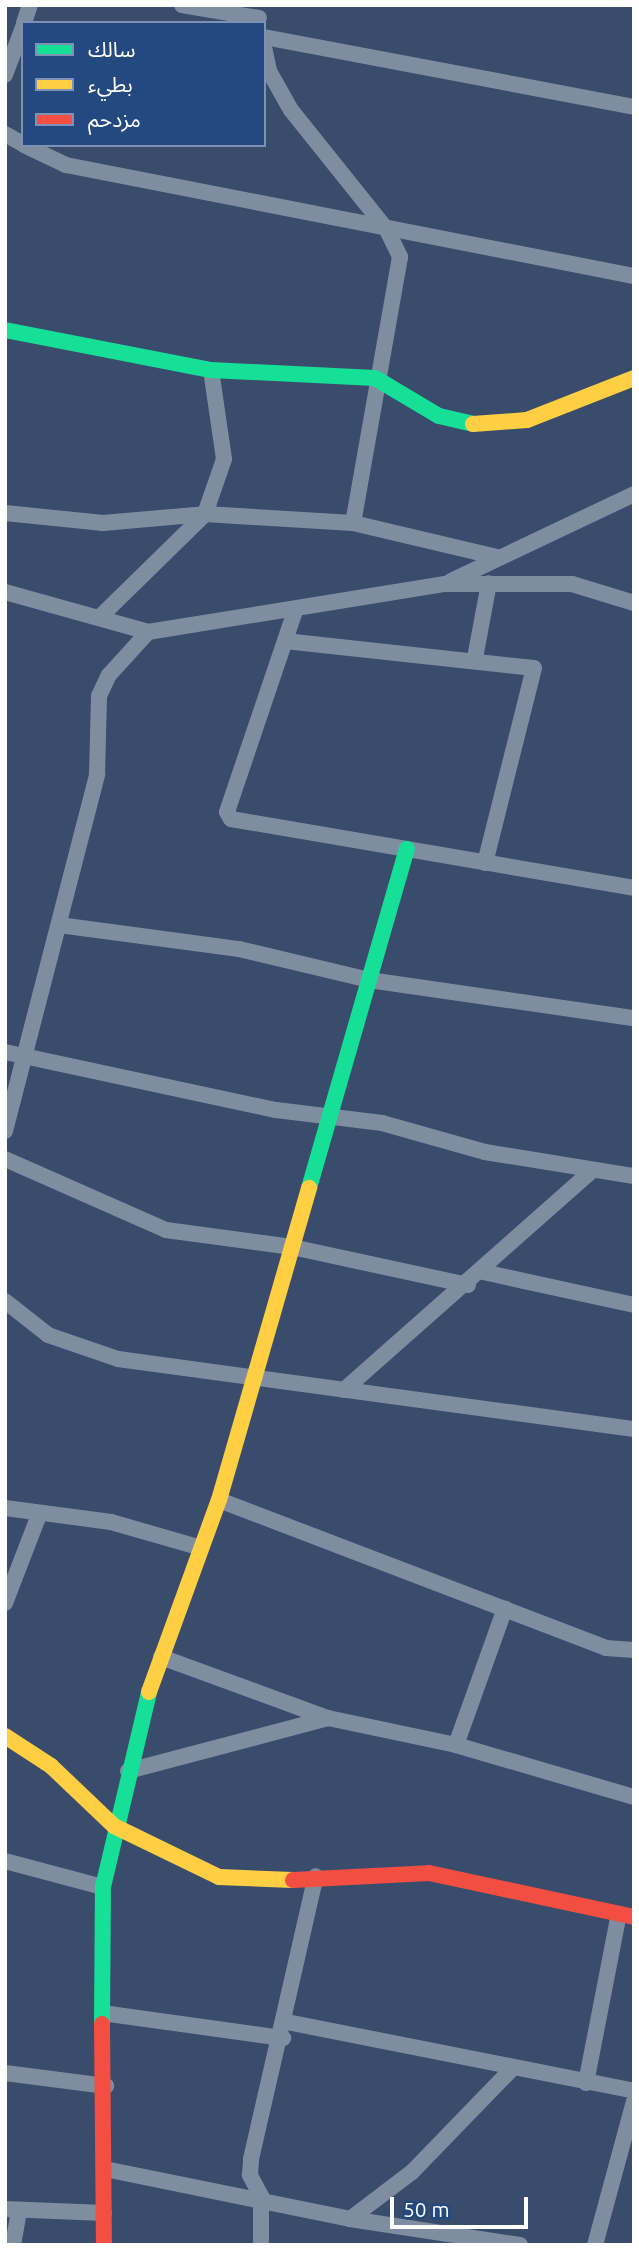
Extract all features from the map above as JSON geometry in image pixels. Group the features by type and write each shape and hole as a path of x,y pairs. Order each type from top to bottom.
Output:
{"street":[{"path":"182,5 259,15"},
{"path":"5,75 21,31"},
{"path":"266,37 634,107"},
{"path":"266,57 269,71 290,110 387,230 401,272 375,378 353,523"},
{"path":"5,134 21,143"},
{"path":"28,147 65,165 387,230 634,276"},
{"path":"5,330 211,369 375,378 439,416 486,428 527,420 634,378"},
{"path":"102,615 205,514 224,459 211,369"},
{"path":"445,584 634,494"},
{"path":"5,513 103,523 205,514 353,523 497,557"},
{"path":"475,658 489,583"},
{"path":"5,592 102,615 148,632 295,611 445,584 572,584 634,603"},
{"path":"295,611 228,812 231,819 634,888"},
{"path":"5,1131 97,774 99,696 109,675 148,632"},
{"path":"285,641 521,662 537,674 485,863"},
{"path":"108,2244 104,2213 106,2086 102,2013 103,1887 114,1826 161,1657 198,1547 219,1500 251,1380 332,1116 407,849"},
{"path":"59,926 239,949 369,980 634,1017"},
{"path":"5,1052 24,1060 332,1116 593,1170 634,1176"},
{"path":"5,1159 145,1224 292,1247 468,1285"},
{"path":"344,1390 483,1272 593,1170"},
{"path":"483,1272 634,1305"},
{"path":"5,1301 74,1348 251,1380 634,1429"},
{"path":"219,1500 606,1648 634,1650"},
{"path":"5,1508 39,1515 111,1522 198,1547"},
{"path":"5,1603 39,1515"},
{"path":"456,1745 505,1608"},
{"path":"161,1657 328,1718 456,1745 634,1797"},
{"path":"128,1771 328,1718"},
{"path":"5,1736 51,1766 114,1826 219,1877 242,1882 316,1875 429,1873 626,1915 586,2083"},
{"path":"5,1861 103,1887"},
{"path":"261,2245 261,2196 250,2175 251,2159 285,2030 316,1875"},
{"path":"102,2013 285,2030 634,2091"},
{"path":"350,2219 412,2172 511,2070"},
{"path":"5,2073 106,2086"},
{"path":"595,2245 634,2101"},
{"path":"105,2169 261,2196 350,2219 520,2245"},
{"path":"13,2245 12,2210 104,2213"}],"traffic: fast":[{"path":"5,330 211,370 375,378 439,416 473,424"},
{"path":"309,1188 407,849"},
{"path":"102,2024 103,1887 149,1692"}],"traffic: slow":[{"path":"473,424 527,420 634,378"},
{"path":"149,1692 219,1500 309,1188"},
{"path":"5,1736 51,1766 114,1826 219,1877 293,1880"}],"traffic: jam":[{"path":"293,1880 429,1873 634,1917"},
{"path":"102,2024 104,2245"}]}
